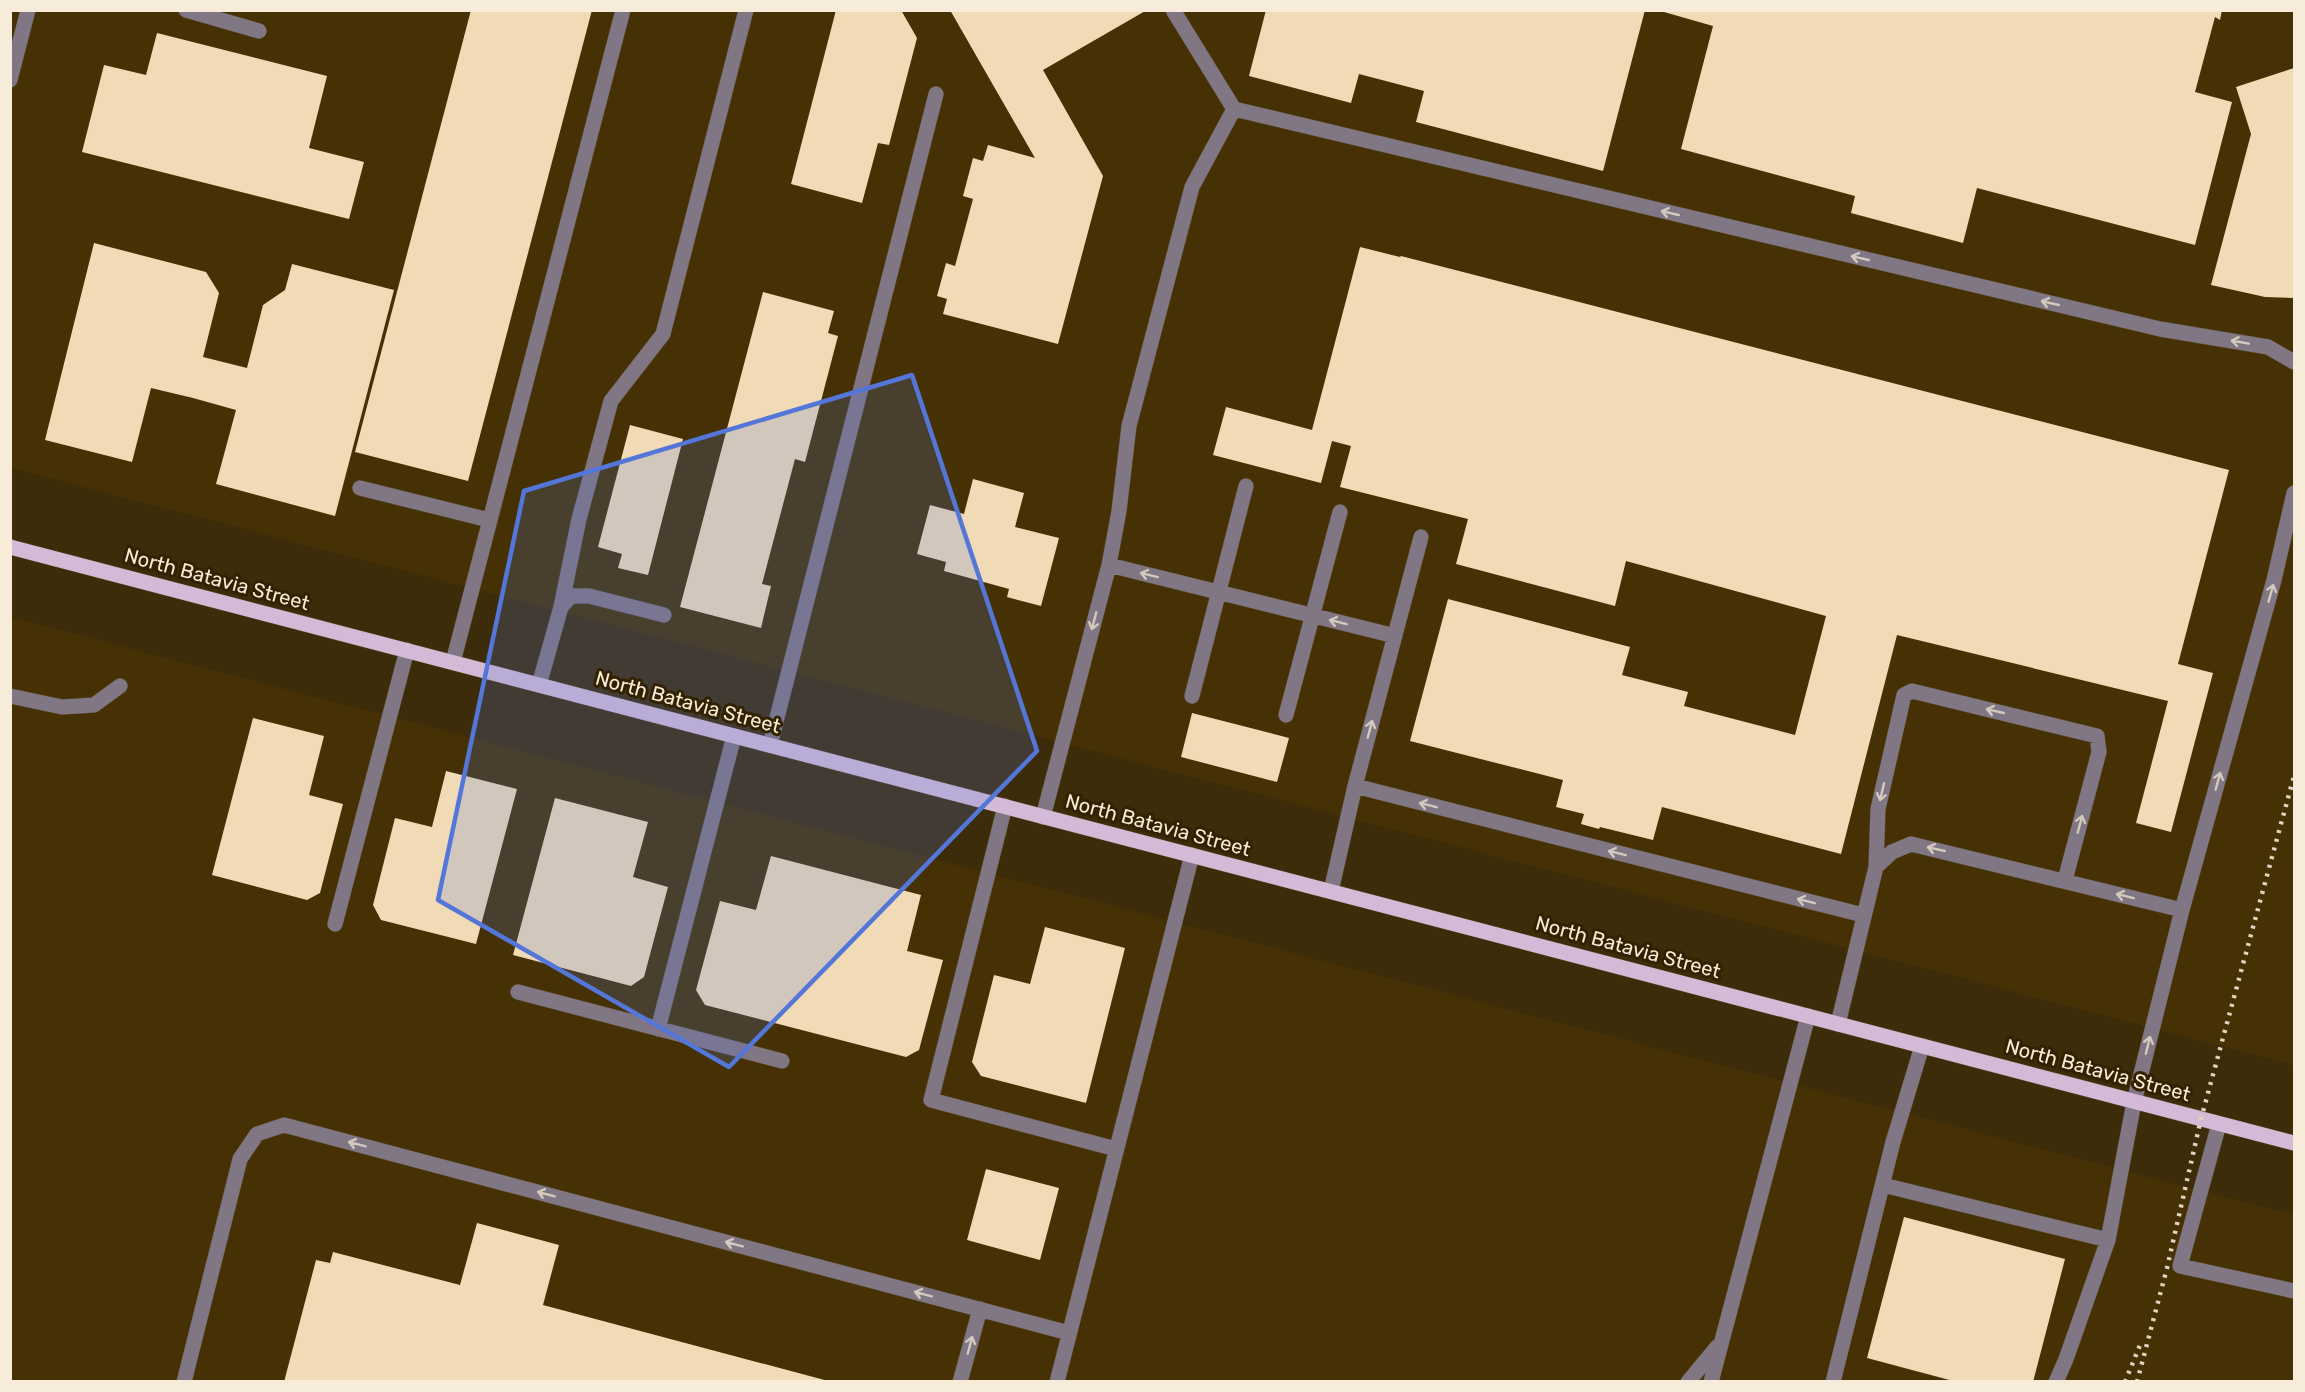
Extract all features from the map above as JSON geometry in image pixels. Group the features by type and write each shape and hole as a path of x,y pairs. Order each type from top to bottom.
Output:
{"main road":[{"name":"North Batavia Street","path":"10,547 2295,1143"}],"street":[{"path":"10,80 28,10"},
{"path":"186,10 260,31"},
{"path":"453,662 623,10"},
{"path":"539,685 561,607 579,519 611,401 663,334 746,10"},
{"path":"1173,10 1234,109 2160,329 2268,347 2295,362"},
{"path":"770,745 936,94"},
{"path":"1043,817 1109,565 1119,511 1129,426 1192,187 1234,109"},
{"path":"1192,696 1246,486"},
{"path":"360,488 489,520"},
{"path":"2055,1382 2066,1359 2108,1240 2134,1101 2182,910 2274,580 2295,493"},
{"path":"1286,715 1340,512"},
{"path":"1330,891 1355,786 1421,537"},
{"path":"1109,565 1395,636"},
{"path":"561,607 571,596 589,596 664,615"},
{"path":"335,924 407,650"},
{"path":"10,696 62,707 94,705 120,686"},
{"path":"1839,1024 1876,867 1878,809 1904,695 1912,691 2097,736 2099,752 2065,880"},
{"path":"658,1029 734,736"},
{"path":"1355,786 1863,915"},
{"path":"1005,807 931,1100 1116,1149"},
{"path":"1876,867 1892,852 1911,843 2182,910"},
{"path":"1057,1382 1192,855"},
{"path":"518,992 783,1061"},
{"path":"1711,1382 1808,1016"},
{"path":"1833,1382 1893,1142 1922,1046"},
{"path":"2219,1124 2180,1266 2295,1291"},
{"path":"184,1382 240,1159 257,1134 284,1125 1069,1333"},
{"path":"1883,1185 2108,1240"},
{"path":"960,1382 980,1309"},
{"path":"1688,1382 1721,1342"}],"highlighted area":[{"path":"912,375 1037,751 729,1067 438,900 524,491"}],"shaded area":[{"path":"10,11 2294,11 2294,1065 11,468"},
{"path":"10,617 2294,1215 2294,1381 11,1381"}],"building":[{"path":"471,10 592,10 468,481 355,452"},
{"path":"836,10 901,10 917,38 889,145 878,143 862,203 791,184"},
{"path":"950,10 1147,10 1043,70 1103,176 1058,344 943,314 947,299 937,296 946,263 955,266 973,199 963,196 973,158 983,161 988,145 1035,158"},
{"path":"1266,10 1645,10 1603,171 1416,122 1424,91 1359,74 1351,103 1249,76"},
{"path":"1657,10 2222,10 2220,20 2215,17 2195,92 2232,102 2195,245 1977,188 1963,243 1851,213 1855,196 1681,149 1713,26"},
{"path":"157,33 327,76 309,148 364,162 349,219 82,152 104,65 146,75"},
{"path":"2294,68 2294,298 2265,297 2211,285 2251,134 2236,87"},
{"path":"94,243 206,272 219,293 203,357 247,368 263,305 285,290 292,264 394,290 335,516 216,484 236,410 193,398 151,388 132,462 45,440"},
{"path":"1360,247 2229,470 2178,664 2213,673 2171,832 2136,823 2168,701 1897,635 1841,854 1662,807 1653,840 1600,827 1599,829 1581,824 1584,814 1556,807 1563,780 1410,741 1448,599 1630,647 1622,675 1688,692 1684,706 1795,735 1826,616 1626,561 1615,606 1456,564 1468,519 1340,487 1351,446 1332,441 1321,483 1213,455 1226,407 1312,430"},
{"path":"763,292 834,311 828,333 838,336 805,462 795,459 762,584 771,586 761,628 680,607"},
{"path":"630,425 683,439 648,575 618,568 622,554 598,547"},
{"path":"973,479 1024,493 1015,527 1059,538 1041,606 1007,597 1009,589 944,571 946,562 917,554 930,505 964,514"},
{"path":"1192,713 1289,738 1277,782 1181,757"},
{"path":"253,718 324,736 309,795 343,804 320,893 307,900 212,875"},
{"path":"446,771 517,789 476,944 381,920 373,905 395,818 432,827"},
{"path":"555,798 648,822 633,877 668,887 644,977 631,986 513,955"},
{"path":"771,856 921,895 907,951 943,960 919,1050 906,1057 705,1005 696,990 720,901 756,910"},
{"path":"1045,927 1125,948 1086,1103 981,1076 972,1062 994,975 1030,984"},
{"path":"986,1169 1059,1188 1040,1260 967,1240"},
{"path":"1904,1217 2065,1259 2033,1382 1957,1382 1867,1358"},
{"path":"477,1223 559,1245 543,1305 832,1382 284,1382 316,1260 330,1263 333,1252 460,1285"}],"railway":[{"path":"2137,1382 2167,1268 2201,1119 2294,776"},
{"path":"2125,1382 2140,1345"}]}
